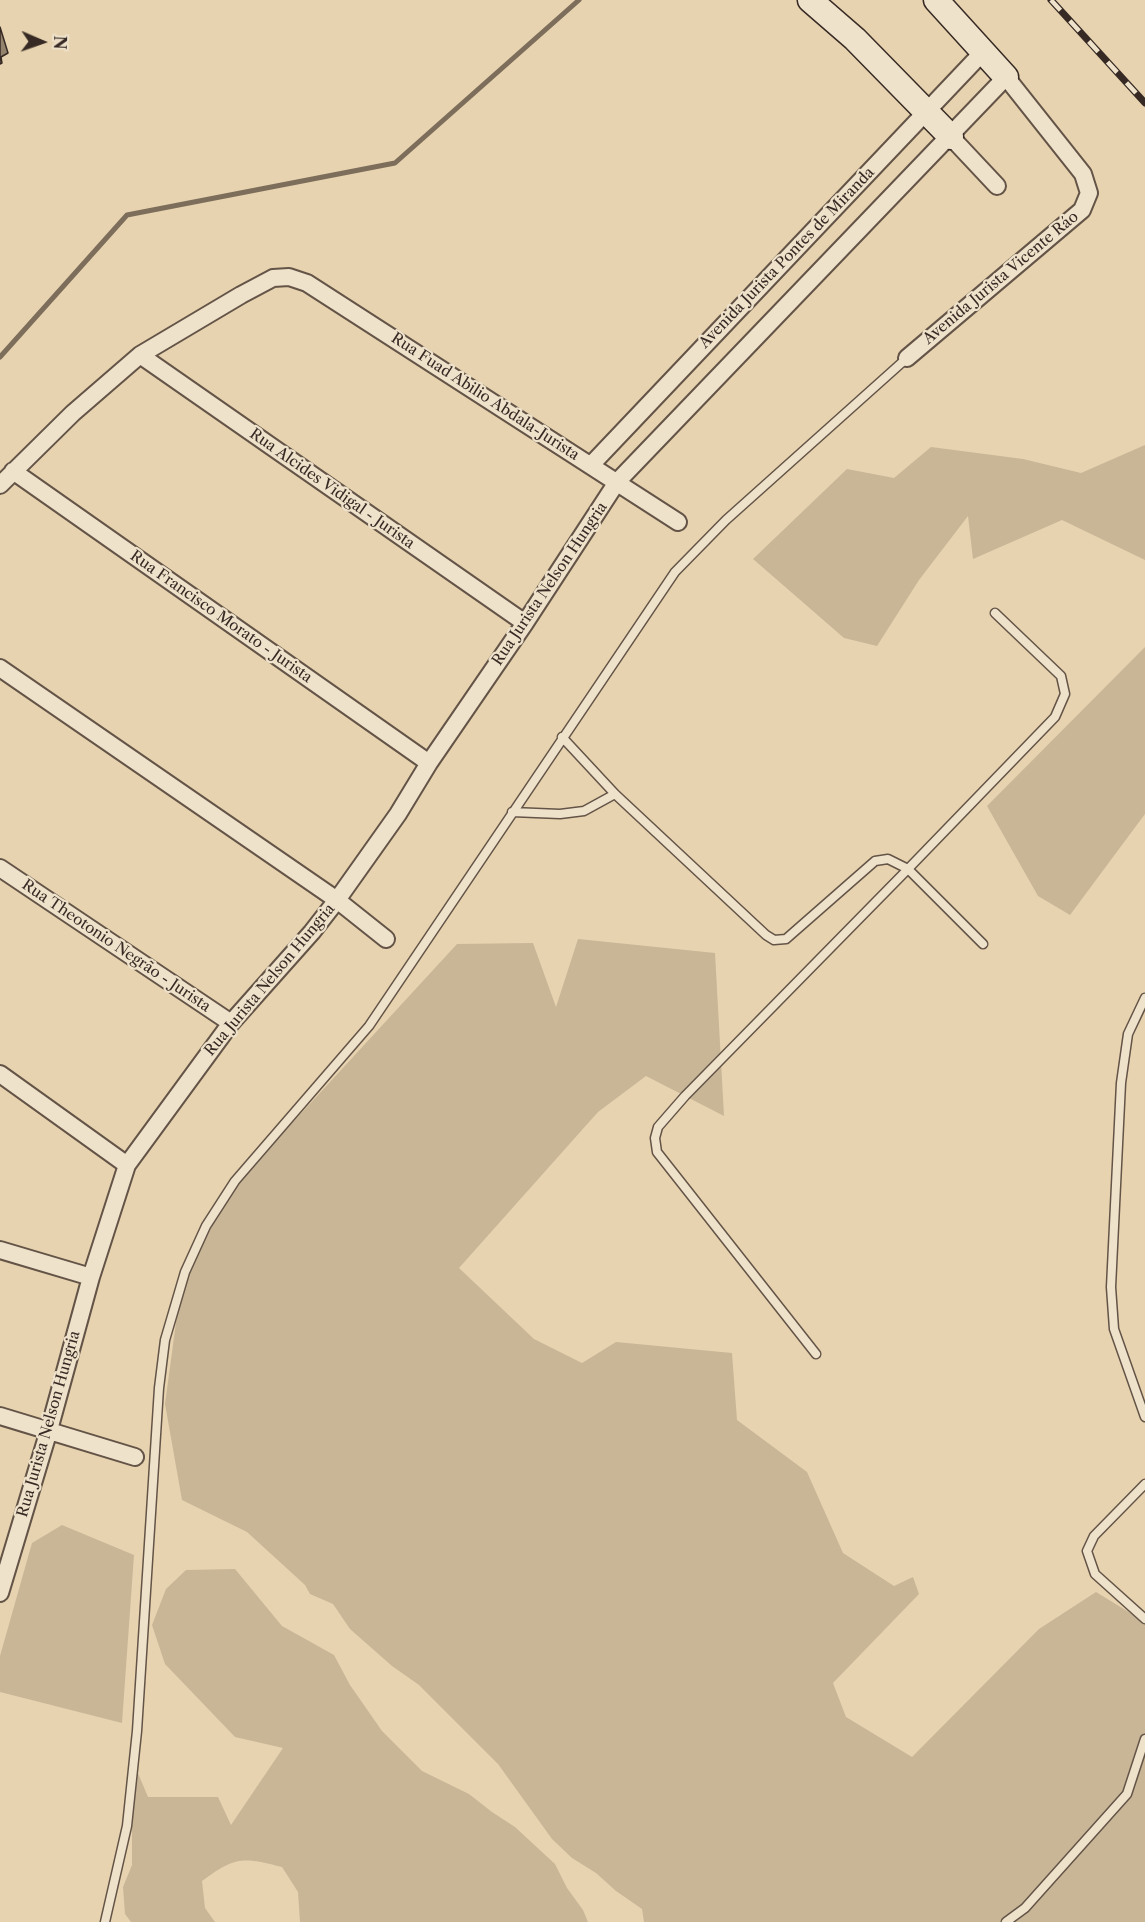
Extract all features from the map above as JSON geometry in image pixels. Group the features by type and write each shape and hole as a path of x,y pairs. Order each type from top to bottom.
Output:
{"street":[{"path":"810,0 855,39 997,186"},
{"path":"617,482 1006,77 936,0"},
{"name":"Avenida Jurista Pontes de Miranda","path":"591,465 983,52"},
{"name":"Avenida Jurista Vicente Ráo","path":"907,358 1082,210 1089,193 1083,174 1006,77"},
{"name":"Rua Fuad Abilio Abdala-Jurista","path":"140,355 273,278 289,277 308,283 678,522"},
{"path":"0,485 73,413 140,355"},
{"name":"Rua Alcides Vidigal - Jurista","path":"140,355 525,622"},
{"name":"Rua Francisco Morato - Jurista","path":"13,471 429,763"},
{"name":"Rua Jurista Nelson Hungria","path":"0,1593 49,1430 91,1277 127,1165 231,1023 312,932 399,814 429,763 617,482"},
{"path":"0,668 337,900 386,939"},
{"name":"Rua Theotonio Negrão - Jurista","path":"0,868 231,1023"},
{"path":"0,1074 127,1165"},
{"path":"0,1250 91,1277"},
{"path":"0,1416 135,1457"}],"lane":[{"path":"105,1922 127,1826 131,1791 160,1379 165,1340 185,1272 206,1226 235,1181 369,1026 675,572 726,520 907,358"},
{"path":"816,1354 657,1152 654,1138 658,1127 685,1096 1055,717 1065,694 1061,676 995,613"},
{"path":"562,737 615,794 774,940 786,939 875,861 888,859 908,869 983,944"},
{"path":"512,812 560,814 584,811 615,794"},
{"path":"1145,998 1128,1034 1121,1083 1111,1287 1114,1329 1145,1417"},
{"path":"1145,1484 1094,1536 1087,1551 1095,1574 1145,1619"},
{"path":"1006,1922 1025,1908 1127,1794 1145,1739"}],"shaded area":[{"path":"1145,445 1145,560 1062,520 973,559 968,516 919,580 877,646 844,638 753,559 847,469 894,478 931,447 1023,459 1081,473"},
{"path":"1145,647 1145,814 1070,915 1038,896 987,806"},
{"path":"578,939 715,953 724,1116 646,1076 598,1112 459,1268 534,1339 582,1363 616,1342 732,1353 737,1420 807,1472 843,1553 894,1586 913,1577 919,1594 833,1683 846,1717 912,1757 1039,1629 1096,1592 1145,1622 1145,1922 644,1922 642,1909 616,1891 596,1873 572,1858 552,1839 498,1764 419,1685 392,1666 350,1629 333,1604 310,1594 305,1585 247,1532 182,1500 165,1404 182,1278 214,1208 457,944 533,943 556,1007"},
{"path":"62,1525 134,1555 122,1723 0,1692 0,1656 32,1543"},
{"path":"235,1569 282,1626 334,1655 350,1685 382,1731 422,1771 469,1794 515,1827 555,1864 588,1922 300,1922 298,1892 282,1867 249,1860 223,1867 202,1881 205,1908 215,1922 131,1922 125,1914 123,1887 132,1865 132,1759 148,1797 218,1797 231,1825 283,1748 235,1737 165,1664 152,1625 166,1589 186,1570"}],"building":[{"path":"0,27 8,53 1,57 2,63 0,64"}],"waterway":[{"path":"0,357 127,215 395,163 579,0"}],"railway":[{"path":"1051,0 1145,103"}]}
